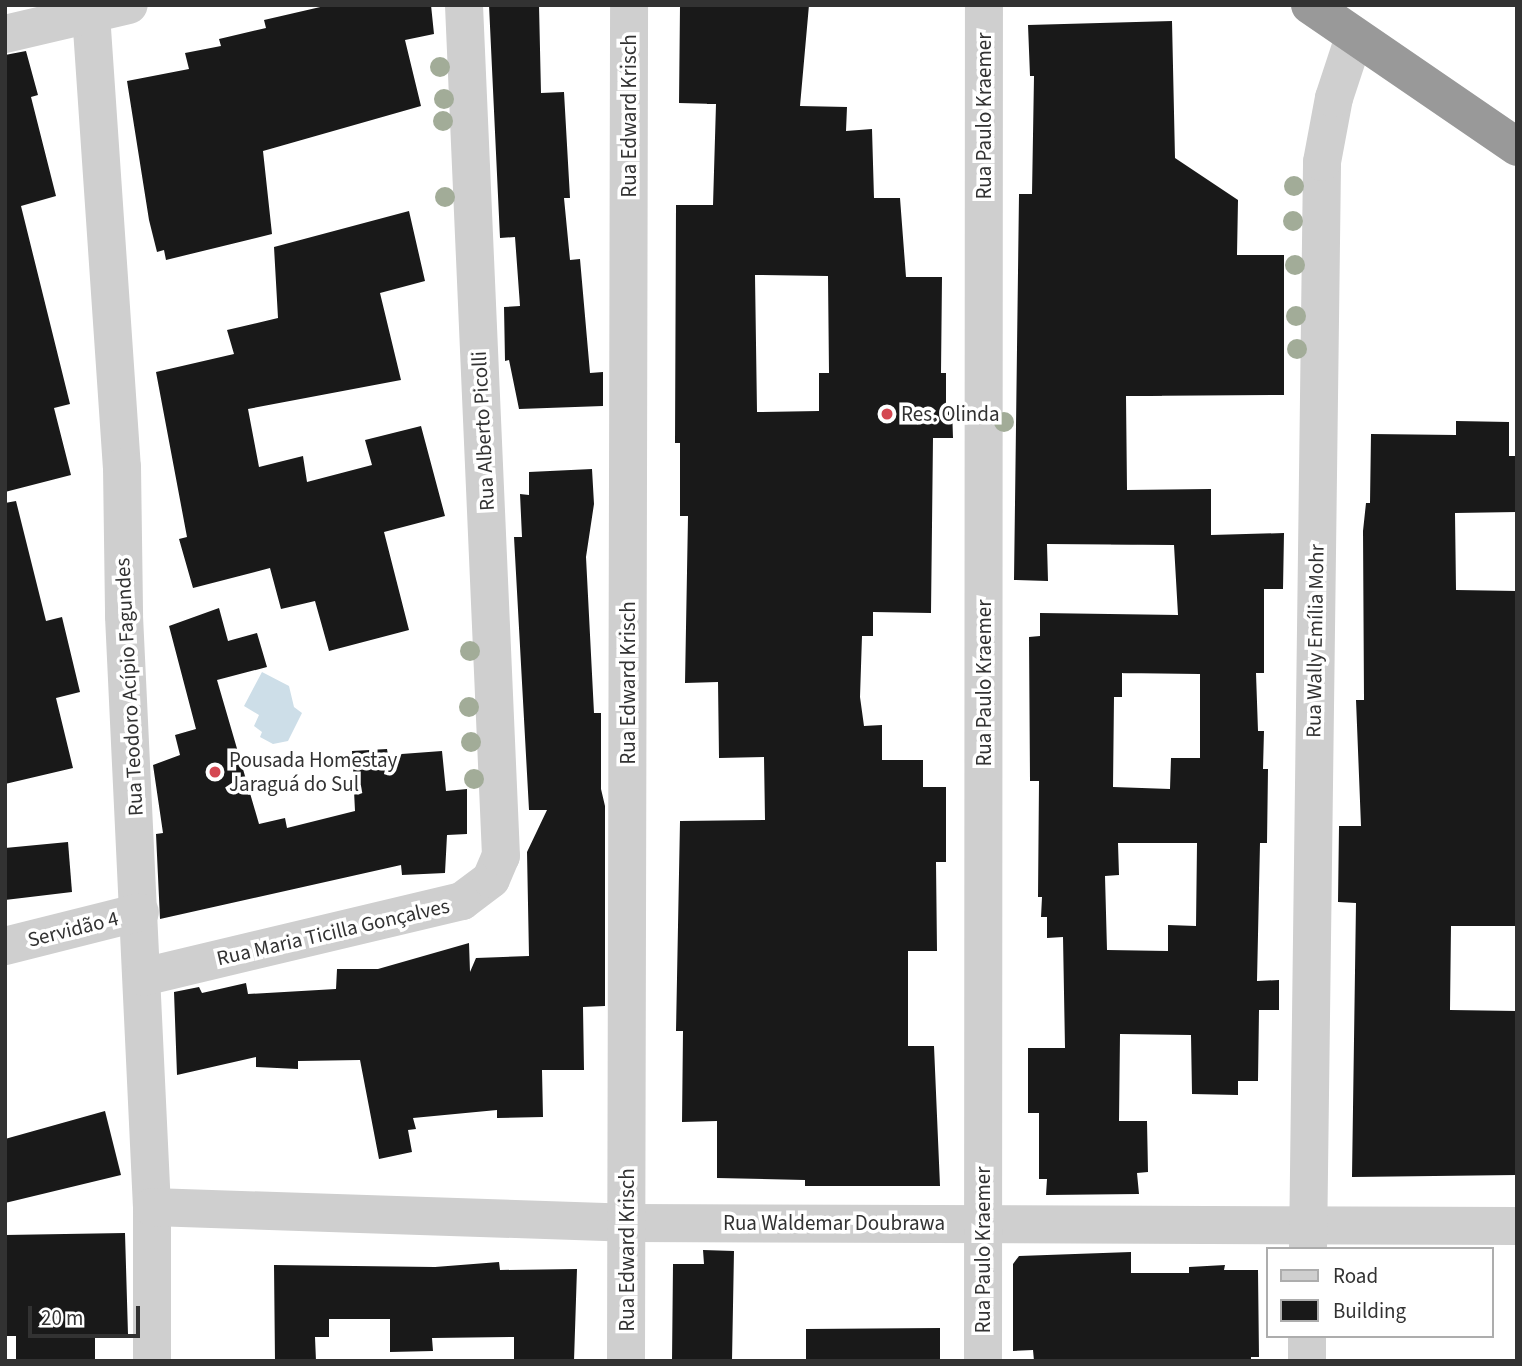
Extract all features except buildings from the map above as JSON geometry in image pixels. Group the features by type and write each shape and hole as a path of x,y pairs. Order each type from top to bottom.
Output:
{"highway":[{"path":"1310,5 1517,147"}],"street":[{"path":"5,34 129,5"},
{"name":"Rua Alberto Picolli","path":"464,5 501,856"},
{"name":"Rua Edward Krisch","path":"626,1361 629,5"},
{"name":"Rua Paulo Kraemer","path":"983,1361 984,5"},
{"name":"Rua Teodoro Acípio Fagundes","path":"91,14 122,467 124,616 152,1207 152,1361"},
{"name":"Rua Wally Emília Mohr","path":"1308,1236 1322,162 1334,98 1354,37"},
{"name":"Rua Maria Ticilla Gonçalves","path":"143,976 462,901 491,879 501,856"},
{"name":"Servidão 4","path":"5,946 140,912"},
{"name":"Rua Waldemar Doubrawa","path":"152,1207 627,1223 984,1223 1308,1236 1517,1226"},
{"path":"1307,1338 1307,1361"}],"shaded area":[{"path":"262,672 289,686 294,707 302,713 288,741 273,744 260,737 262,732 254,726 259,715 244,706"}],"place":[{"name":"Res. Olinda","path":"887,414"},
{"name":"Pousada Homestay Jaraguá do Sul","path":"215,772"}]}
